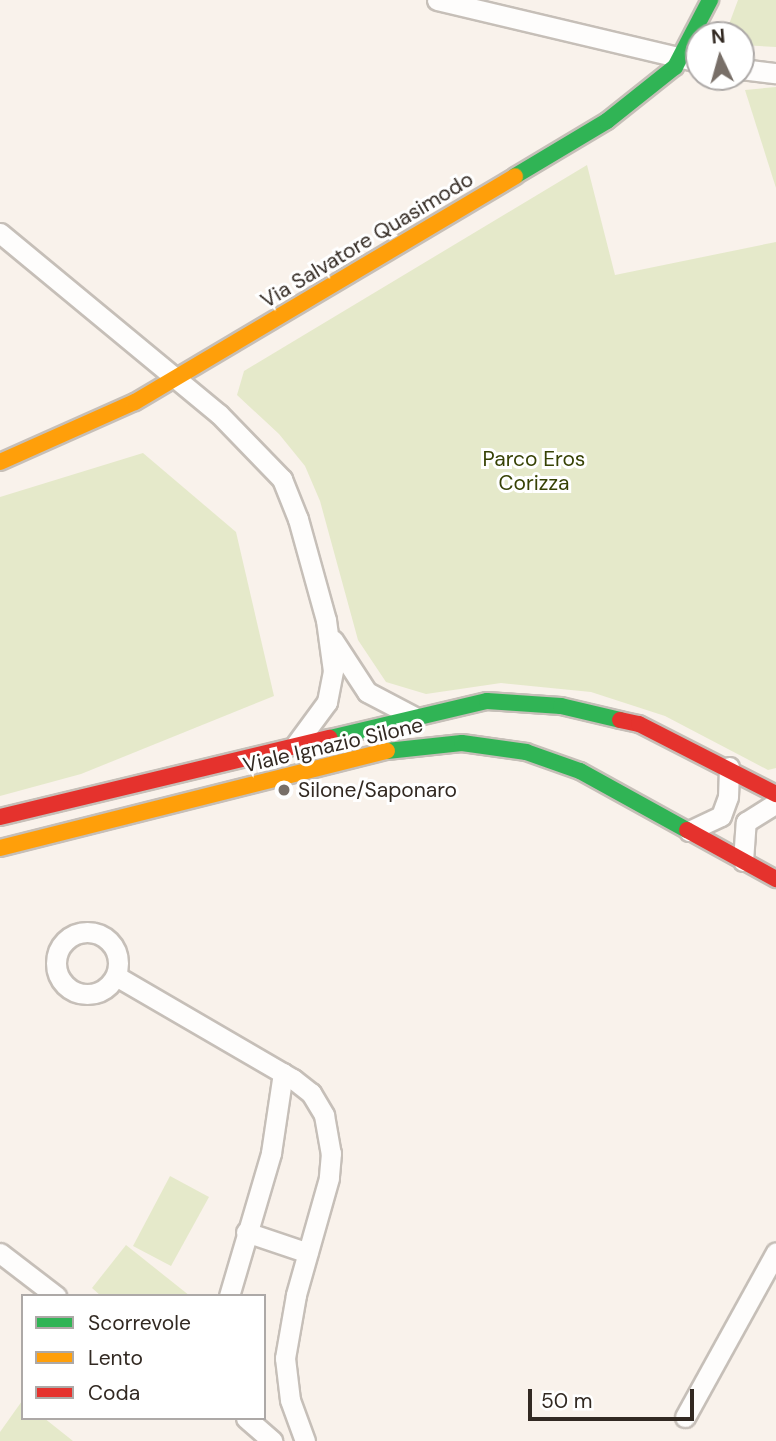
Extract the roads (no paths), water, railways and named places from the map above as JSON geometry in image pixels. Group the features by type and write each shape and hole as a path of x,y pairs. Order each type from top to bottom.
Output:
{"street":[{"path":"437,0 685,59"},
{"name":"Via Salvatore Quasimodo","path":"703,21 710,0"},
{"name":"Via Salvatore Quasimodo","path":"0,463 113,414 175,379 607,121 685,64"},
{"path":"755,71 776,73"},
{"path":"0,233 251,442 282,479 298,519 330,635 332,690 323,709 296,744"},
{"path":"330,635 367,692 413,716"},
{"name":"Viale Ignazio Silone","path":"0,817 476,702 561,706 639,724 729,767 776,794"},
{"name":"Viale Ignazio Silone","path":"0,848 388,751 449,743 495,746 551,759 776,879"},
{"path":"689,831 721,816 728,797 729,767"},
{"path":"743,861 746,821 776,803"},
{"path":"116,976 283,1073 315,1098 330,1142 326,1192 308,1253 285,1358 290,1400 306,1441"},
{"path":"230,1294 274,1140 283,1073"},
{"path":"246,1232 308,1253"},
{"path":"685,1417 776,1252"},
{"path":"0,1253 53,1294"},
{"path":"248,1420 272,1441"}],"place":[{"name":"Silone/Saponaro","path":"284,790"}],"park label":[{"name":"Parco Eros Corizza","path":"534,471"}]}
